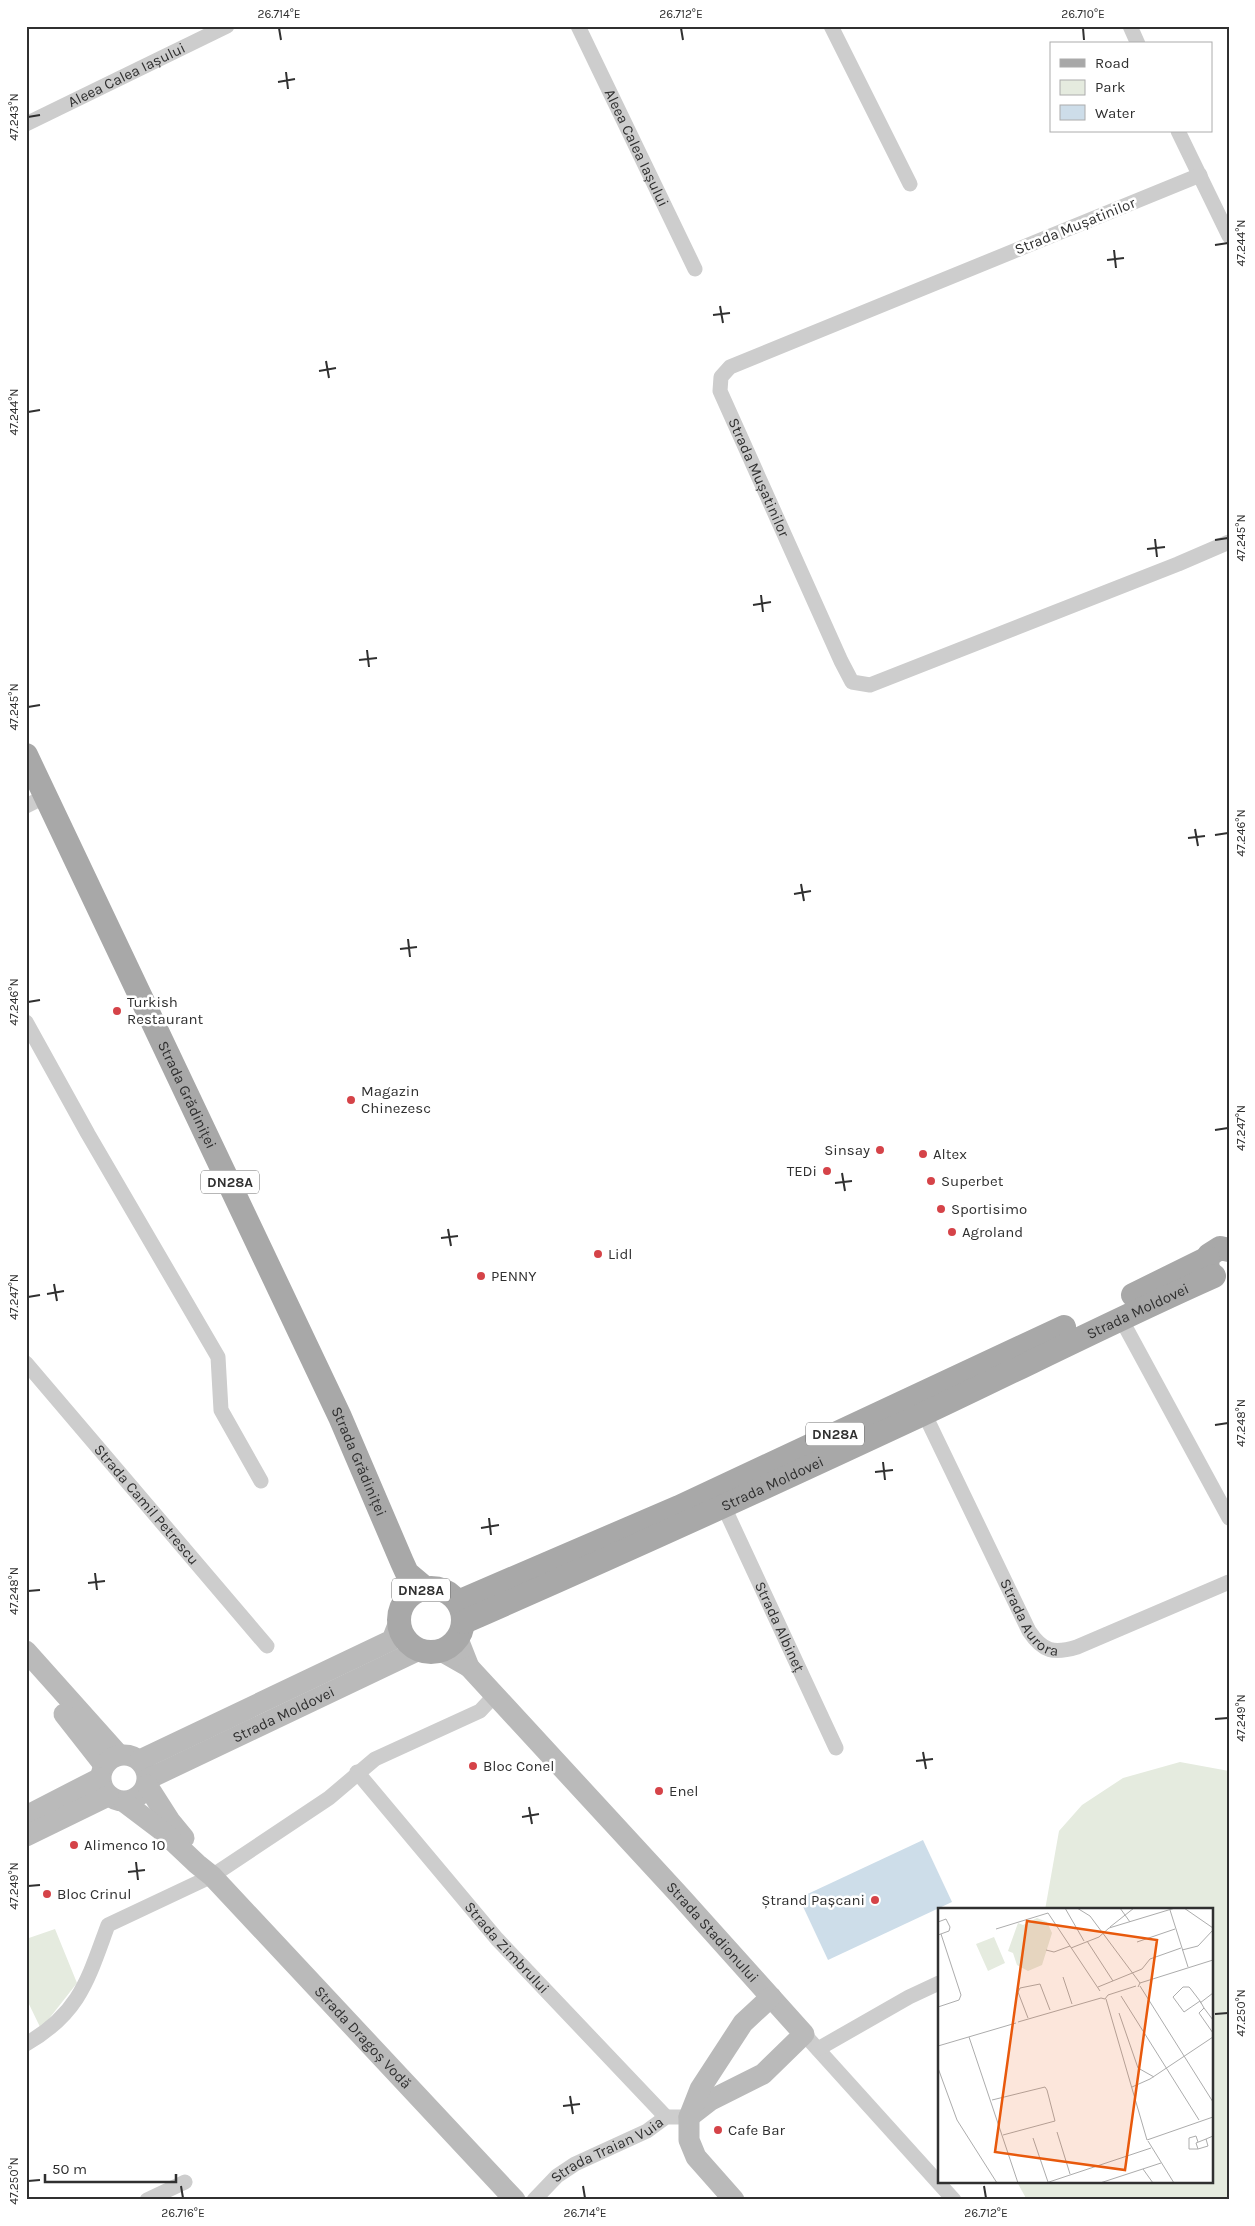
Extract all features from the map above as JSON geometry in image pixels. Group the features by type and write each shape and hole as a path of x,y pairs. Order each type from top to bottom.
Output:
{"main road":[{"name":"Strada Grădiniței","path":"26,754 36,801 332,1399 417,1593"},
{"name":"Strada Moldovei","path":"145,1775 924,1413 1120,1317 1220,1265"},
{"name":"Strada Moldovei","path":"448,1633 679,1507 1220,1265"},
{"name":"DN28A","path":"442,1590 451,1595 448,1633 405,1639 399,1622 402,1605 417,1593 442,1590"},
{"name":"Strada Moldovei","path":"145,1775 392,1640 399,1622"},
{"name":"Strada Stadionului","path":"448,1633 469,1667 494,1696 674,1889 811,2042"},
{"path":"26,1651 111,1779"},
{"path":"26,1667 111,1779"},
{"path":"111,1779 130,1755 145,1775"},
{"name":"DN28A","path":"111,1779 139,1796 145,1775"},
{"name":"Strada Dragoș Vodă","path":"145,1775 170,1821 202,1860 212,1876"},
{"name":"DN28A","path":"26,1816 111,1779"},
{"name":"DN28A","path":"26,1836 111,1779"},
{"name":"Strada Dragoș Vodă","path":"111,1779 196,1864 212,1876 515,2200"},
{"path":"734,2200 696,2157 690,2140 689,2117 700,2089 743,2023 771,1997"},
{"path":"689,2117 712,2100 763,2074 811,2042"}],"street":[{"name":"Aleea Calea Iașului","path":"26,124 227,26"},
{"name":"Aleea Calea Iașului","path":"578,26 694,269"},
{"path":"831,26 910,184"},
{"path":"1130,26 1137,42"},
{"path":"1178,132 1229,236"},
{"name":"Strada Mușatinilor","path":"1200,175 730,367 721,377 720,391 852,682 870,685 1178,564 1229,542"},
{"path":"26,1022 88,1134 218,1357 221,1410 261,1481"},
{"path":"1120,1317 1229,1518"},
{"name":"Strada Camil Petrescu","path":"26,1363 267,1646"},
{"name":"Strada Aurora","path":"924,1413 1029,1630 1036,1641 1049,1650 1062,1652 1077,1647 1229,1582"},
{"name":"Strada Albineț","path":"724,1506 836,1748"},
{"path":"26,2044 46,2032 63,2018 78,1997 88,1978 108,1925 212,1876 329,1798 357,1772 375,1759 480,1711 494,1696"},
{"name":"Strada Zimbrului","path":"357,1772 497,1940 666,2117"},
{"path":"811,2042 938,1983"},
{"name":"Strada Stadionului","path":"811,2042 938,2182"},
{"name":"Strada Traian Vuia","path":"534,2200 557,2176 575,2164 647,2131 666,2117 689,2117"},
{"path":"147,2200 185,2182"},
{"name":"Strada Stadionului","path":"940,2184 954,2200"}],"green space":[{"path":"1180,1762 1229,1771 1229,2200 1027,2200 1018,2184 1212,2184 1212,1908 1045,1908 1059,1831 1082,1805 1123,1778"},
{"path":"55,1929 77,1983 41,2029 26,1998 26,1939"}],"water":[{"name":"Ștrand Pașcani","path":"923,1840 952,1902 828,1960 799,1898"}],"place":[{"name":"Turkish Restaurant","path":"117,1011"},
{"name":"Magazin Chinezesc","path":"351,1100"},
{"name":"Sinsay","path":"880,1150"},
{"name":"Altex","path":"923,1154"},
{"name":"TEDi","path":"827,1171"},
{"name":"Superbet","path":"931,1181"},
{"name":"Sportisimo","path":"941,1209"},
{"name":"Agroland","path":"952,1232"},
{"name":"Lidl","path":"598,1254"},
{"name":"PENNY","path":"481,1276"},
{"name":"Bloc Conel","path":"473,1766"},
{"name":"Enel","path":"659,1791"},
{"name":"Alimenco 10","path":"74,1845"},
{"name":"Bloc Crinul","path":"47,1894"},
{"name":"Ștrand Pașcani","path":"875,1900"},
{"name":"Cafe Bar","path":"718,2130"}]}
